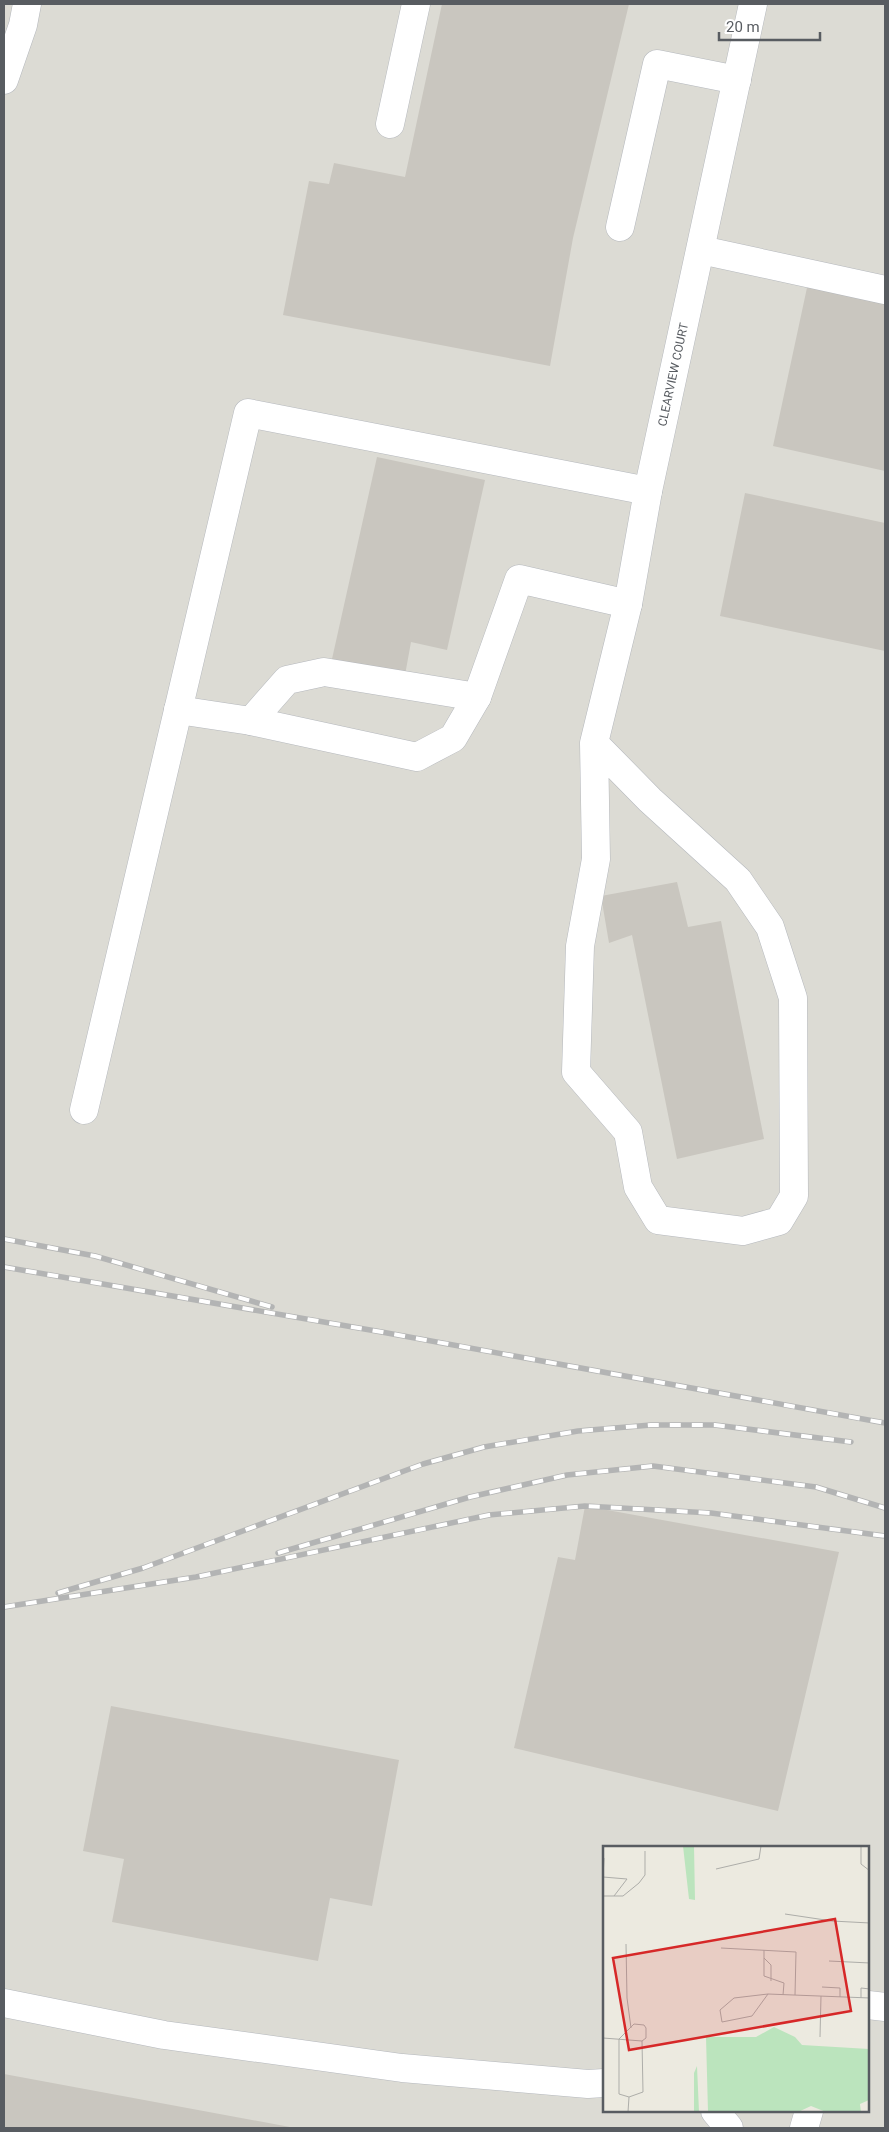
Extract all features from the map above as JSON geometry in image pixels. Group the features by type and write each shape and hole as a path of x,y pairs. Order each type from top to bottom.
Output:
{"street":[{"path":"4,80 23,25 27,4"},
{"path":"390,124 416,4"},
{"name":"CLEARVIEW COURT","path":"594,743 650,800 738,880 770,927 792,998 794,1196 779,1221 744,1231 658,1220 638,1188 628,1132 576,1072 580,946 596,859 594,743 628,604 648,491 753,4"},
{"path":"620,227 657,64 737,80"},
{"path":"700,250 885,290"},
{"path":"84,1110 248,412 648,491"},
{"path":"178,710 251,722 417,757 452,738 477,697 519,579 628,604"},
{"path":"251,722 287,680 324,672 477,697"},
{"path":"4,2003 164,2034 392,2066 588,2084 603,2083"},
{"path":"869,2005 885,2007"},
{"path":"716,2112 729,2128"},
{"path":"804,2128 809,2112"}],"shaded area":[{"path":"4,4 885,4 885,2128 4,2128"}],"building":[{"path":"442,4 629,4 573,238 550,366 283,315 309,181 329,184 334,163 405,177"},
{"path":"808,283 885,300 885,471 773,446"},
{"path":"377,457 485,480 447,650 411,642 405,675 332,659"},
{"path":"745,493 885,523 885,651 720,616"},
{"path":"677,882 688,927 721,921 764,1139 677,1159 632,935 609,943 601,896"},
{"path":"585,1506 839,1552 778,1811 514,1748 558,1557 575,1560"},
{"path":"111,1706 399,1760 372,1906 330,1898 318,1961 112,1922 124,1859 83,1851"},
{"path":"4,2074 290,2127 290,2128 4,2128"}],"railway":[{"path":"4,1239 95,1256 272,1307"},
{"path":"4,1267 376,1331 885,1423"},
{"path":"58,1593 143,1568 423,1464 484,1447 578,1431 651,1425 715,1425 851,1442"},
{"path":"278,1553 470,1497 567,1475 653,1466 816,1487 885,1508"},
{"path":"4,1607 196,1577 489,1515 585,1506 711,1513 885,1536"}]}
